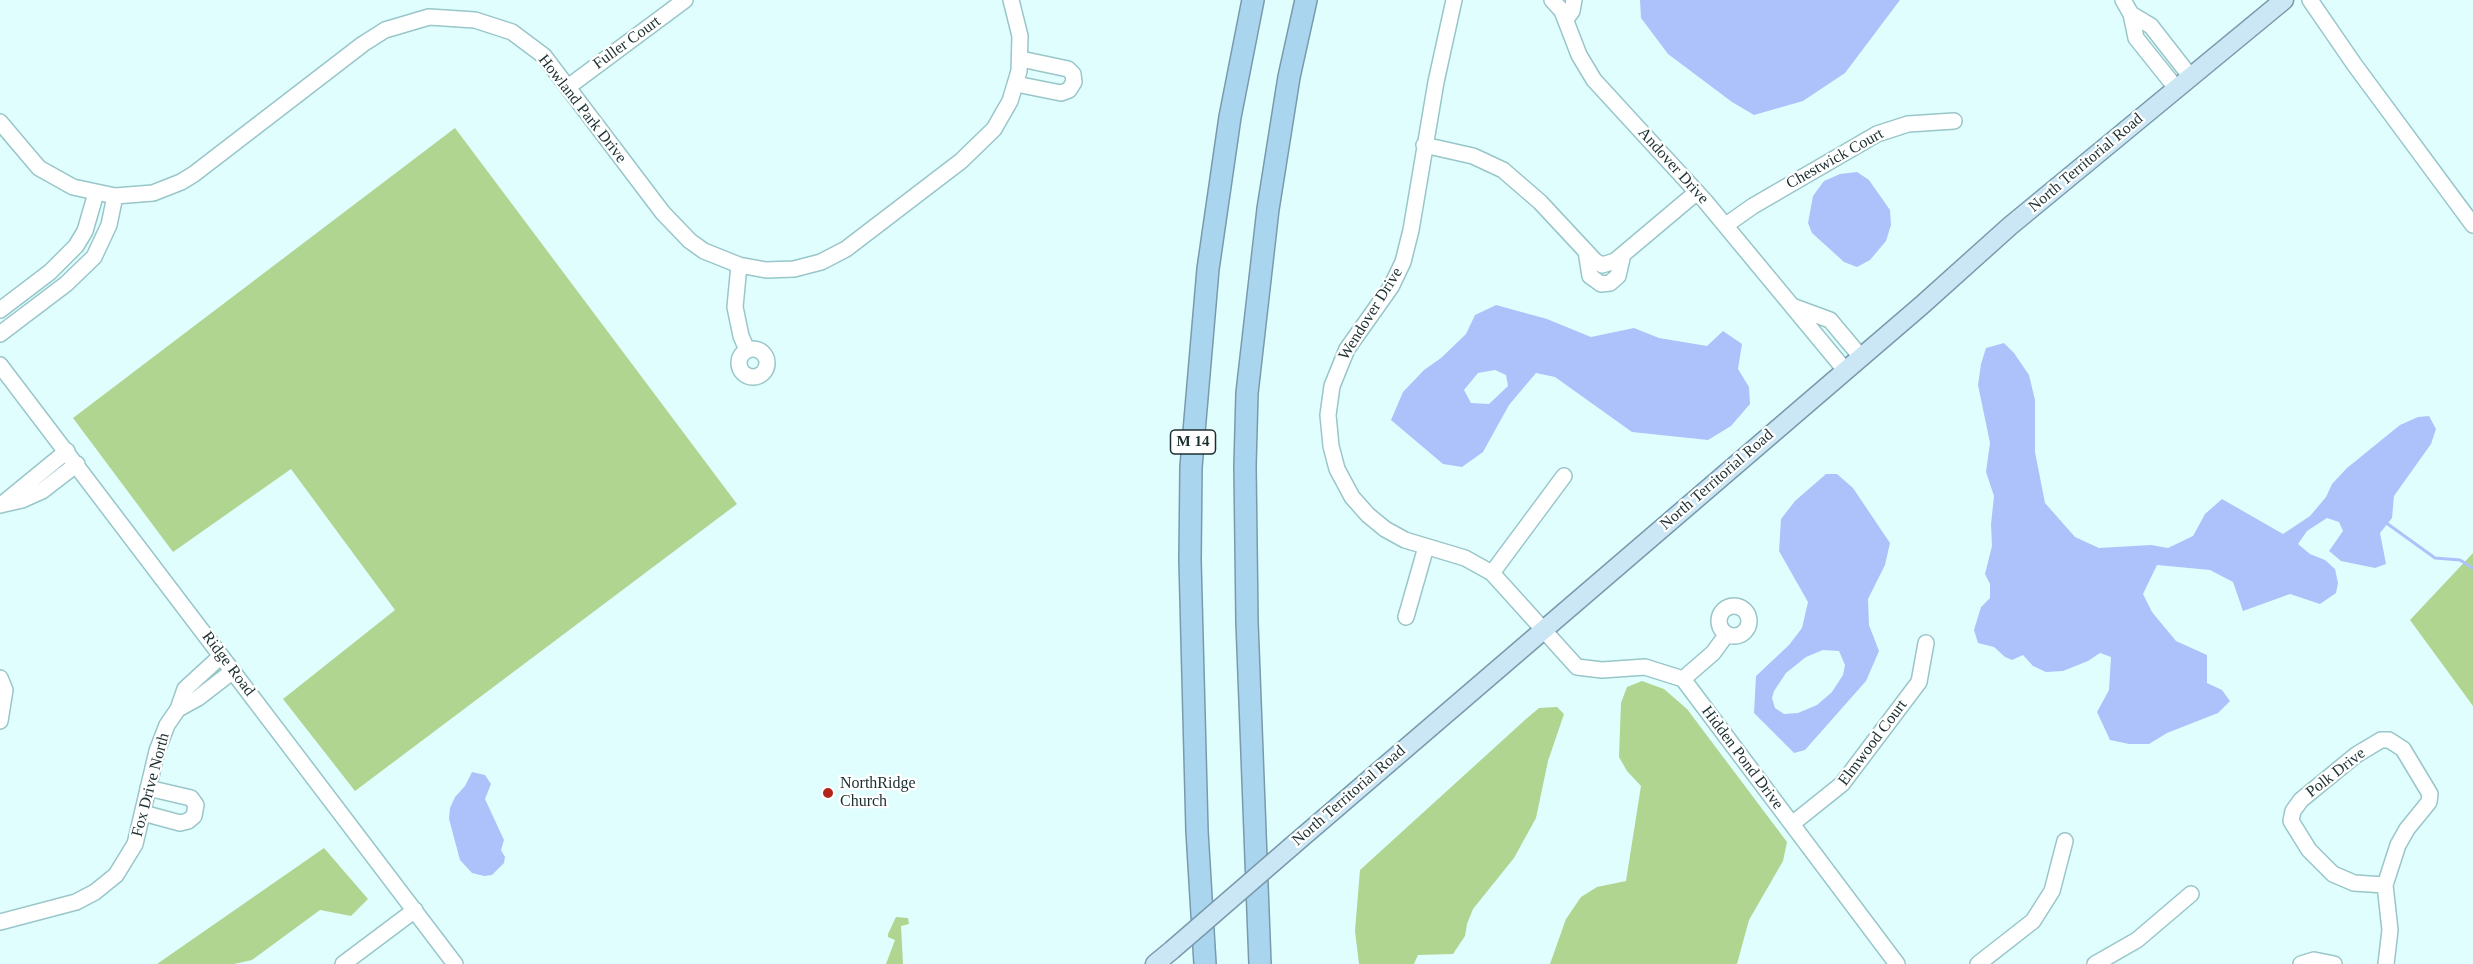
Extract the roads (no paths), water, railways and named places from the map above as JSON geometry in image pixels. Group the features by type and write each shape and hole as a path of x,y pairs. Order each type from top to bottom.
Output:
{"highway":[{"name":"M 14","path":"1205,964 1197,831 1190,560 1191,467 1208,269 1230,117 1252,0"},
{"path":"1260,964 1246,611 1247,393 1269,198 1289,76 1306,0"}],"main road":[{"name":"North Territorial Road","path":"1155,964 1861,357 2010,225 2284,0"}],"street":[{"name":"Fuller Court","path":"568,87 686,0"},
{"name":"Howland Park Drive","path":"0,122 39,168 72,187 115,196 153,193 181,182 206,165 363,44 385,30 415,20 458,17 512,32 536,50 568,87 674,226 704,251 739,265 766,270 794,269 821,262 846,249 979,146 1003,116 1016,84 1021,59 1020,36 1011,0"},
{"name":"Wendover Drive","path":"1454,0 1403,262 1391,287 1340,362 1332,386 1328,415 1331,446 1335,463 1352,497 1368,515 1385,529 1405,540 1465,558 1492,573 1543,629"},
{"name":"Andover Drive","path":"1552,0 1562,11 1579,55 1593,80 1726,225 1845,370"},
{"path":"1566,19 1572,11 1574,0"},
{"path":"2123,0 2131,14 2151,26 2183,82"},
{"path":"2310,0 2354,64 2473,225"},
{"path":"1016,84 1061,93 1069,90 1074,82 1073,74 1068,69 1021,59"},
{"name":"Chestwick Court","path":"1726,225 1753,206 1877,134 1908,124 1954,121"},
{"path":"1424,145 1473,156 1503,171 1540,202 1595,261 1605,265 1623,254 1697,192"},
{"path":"0,310 71,253 85,231 96,193"},
{"path":"0,334 66,284 94,257 108,225 115,196"},
{"path":"739,265 735,307 741,336 747,350"},
{"path":"1792,306 1830,320 1861,357"},
{"name":"Ridge Road","path":"0,365 455,964"},
{"path":"0,505 67,452"},
{"path":"0,505 22,501 42,491 77,464"},
{"path":"1492,573 1564,476"},
{"path":"1406,617 1426,547"},
{"path":"1543,629 1577,667 1602,670 1645,667 1683,679 1713,653 1727,634"},
{"name":"Elmwood Court","path":"1792,824 1842,784 1919,682 1926,643"},
{"name":"Fox Drive North","path":"0,922 76,902 107,884 124,865 131,853 143,813 160,740 178,709 185,689 221,656"},
{"name":"Fox Drive North","path":"178,709 198,698 233,671"},
{"path":"0,678 6,690 0,721"},
{"name":"Hidden Pond Drive","path":"1683,679 1897,964"},
{"name":"Polk Drive","path":"2381,740 2395,742 2403,749 2430,794 2429,802 2406,829 2398,845 2385,885 2354,883 2333,874 2309,850 2291,821 2293,811 2301,800 2356,755 2381,740"},
{"path":"143,813 180,823 194,816 196,805 191,798 148,788"},
{"path":"1978,964 2033,921 2052,891 2065,841"},
{"path":"2385,885 2390,930 2386,964"},
{"path":"2095,964 2137,940 2191,894"},
{"path":"343,964 414,910"},
{"path":"2301,964 2314,960 2334,964"}],"water":[{"path":"1640,0 1900,0 1845,73 1803,101 1754,115 1732,102 1668,54 1641,18"},
{"path":"1857,172 1869,180 1890,210 1891,225 1886,241 1870,260 1857,267 1844,262 1812,233 1808,223 1813,196 1824,181 1840,174"},
{"path":"1496,305 1547,319 1591,337 1634,328 1659,338 1707,346 1723,331 1742,344 1738,369 1749,387 1750,404 1731,426 1708,440 1632,432 1555,377 1536,373 1509,405 1483,452 1462,467 1443,464 1391,420 1403,392 1424,370 1441,358 1466,334 1475,315","holes":["1495,370 1506,375 1508,386 1489,404 1471,403 1464,390 1478,373"]},
{"path":"2004,343 2029,375 2035,400 2035,452 2045,503 2075,537 2099,548 2151,545 2168,548 2193,536 2205,514 2222,499 2283,534 2310,516 2326,497 2332,484 2347,468 2400,425 2418,417 2429,416 2436,429 2431,444 2394,496 2392,518 2380,533 2386,564 2375,568 2341,561 2329,551 2343,531 2339,522 2327,518 2307,531 2298,544 2310,554 2325,560 2335,569 2338,583 2336,593 2320,604 2290,594 2243,611 2233,582 2210,570 2157,565 2143,594 2152,612 2176,641 2207,655 2207,683 2222,690 2230,701 2218,713 2167,733 2149,744 2129,744 2110,740 2097,712 2109,690 2111,657 2100,653 2088,661 2063,671 2046,672 2033,666 2023,655 2012,660 1994,647 1978,643 1974,630 1981,607 1990,598 1990,584 1985,574 1992,546 1991,524 1994,496 1986,472 1990,443 1978,385 1986,348"},
{"path":"1826,474 1837,474 1853,488 1890,543 1885,565 1868,599 1869,625 1879,651 1866,681 1805,750 1794,753 1754,713 1756,676 1789,645 1802,628 1808,602 1779,551 1781,519 1795,501","holes":["1823,650 1839,651 1845,665 1843,675 1832,692 1817,705 1798,713 1784,714 1775,708 1772,698 1774,691 1786,673 1806,657"]},
{"path":"472,772 485,775 491,784 485,799 504,840 501,850 505,857 504,863 492,875 472,873 460,860 449,819 450,808 455,797 465,786"}],"waterway":[{"path":"2385,522 2435,558 2460,560 2473,568"}],"place":[{"name":"NorthRidge Church","path":"828,793"}]}
